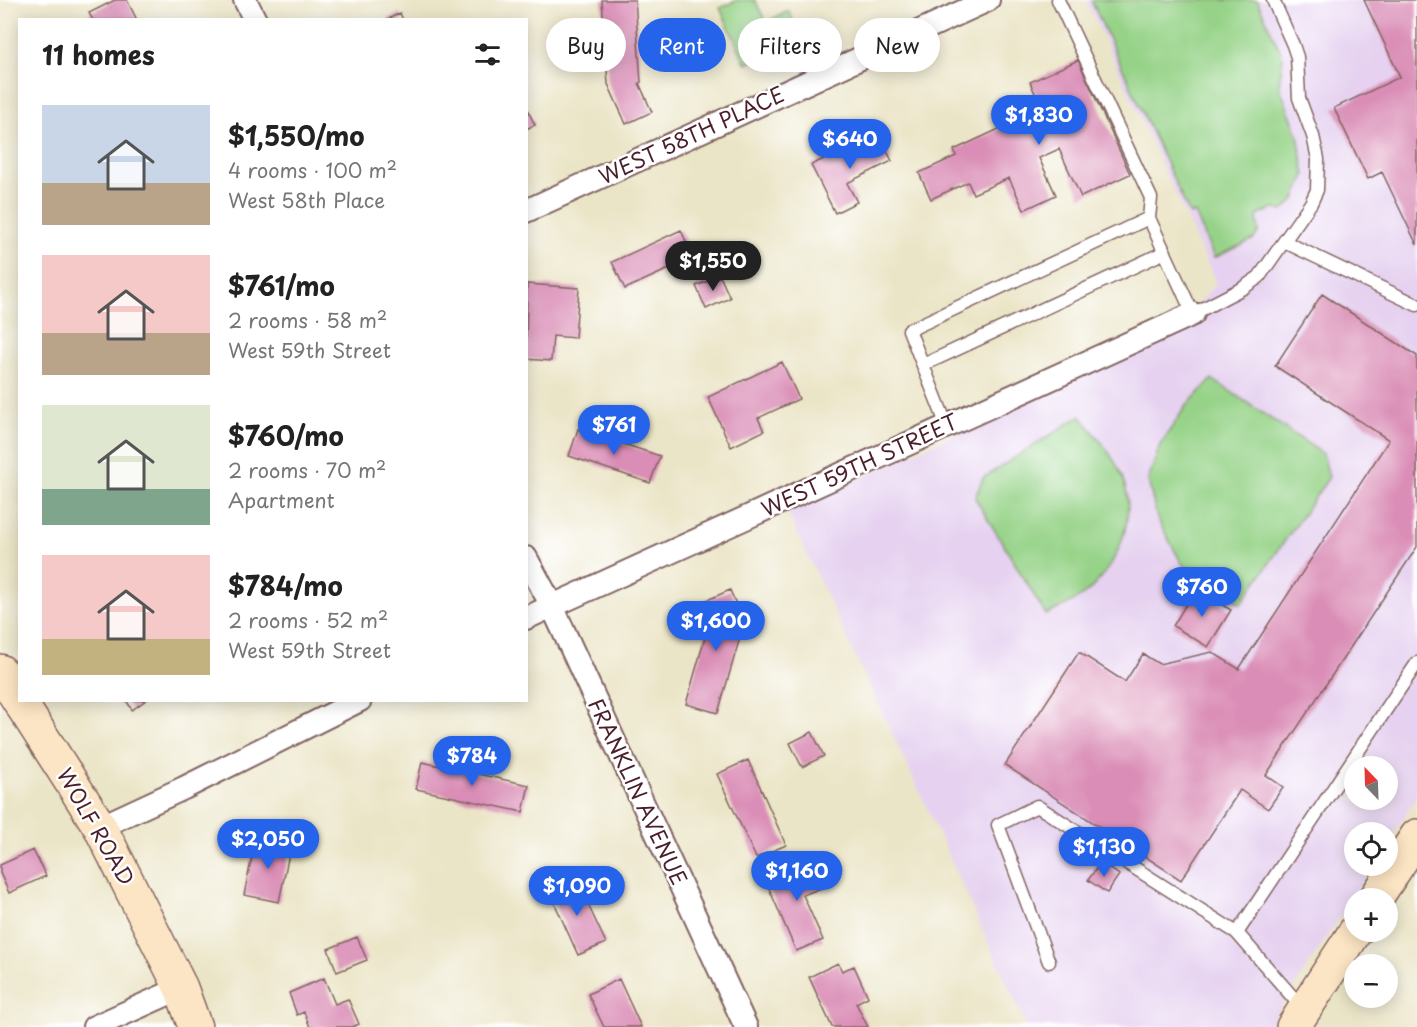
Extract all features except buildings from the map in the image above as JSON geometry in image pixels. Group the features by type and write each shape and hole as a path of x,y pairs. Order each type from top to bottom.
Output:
{"main road":[{"name":"WOLF ROAD","path":"0,671 18,699"},
{"name":"WOLF ROAD","path":"20,702 100,827 181,988 195,1027"},
{"path":"1383,888 1417,836"},
{"path":"1298,1019 1348,942"}],"street":[{"path":"245,0 254,18"},
{"name":"WEST 58TH PLACE","path":"528,211 975,3"},
{"name":"WEST 59TH STREET","path":"528,617 1193,314"},
{"name":"FRANKLIN AVENUE","path":"528,562 552,606 746,1027"},
{"path":"100,827 184,788 356,702"},
{"path":"94,1027 181,988"}],"lane":[{"path":"1058,0 1151,198 1149,218 1193,314 1259,277 1311,203 1317,190 1318,159 1313,136 1299,98 1297,57 1273,0"},
{"path":"947,426 909,330 1149,218"},
{"path":"1284,242 1417,305"},
{"path":"923,365 1165,252"},
{"path":"1238,933 1417,663"},
{"path":"1049,962 998,825 1037,806 1238,933 1298,1019"}],"shaded area":[{"path":"1086,0 1417,0 1417,797 1398,826 1398,822 1344,822 1344,876 1366,876 1359,888 1344,888 1344,910 1268,1027 1027,1027 916,784 787,512 1171,336 1216,283"}],"green space":[{"path":"737,0 755,0 764,18 738,18 738,47 720,8"},
{"path":"1091,0 1257,0 1283,57 1279,85 1298,135 1305,175 1295,199 1283,211 1274,208 1257,216 1259,231 1254,239 1214,258 1195,213 1190,215"},
{"path":"789,11 792,18 774,18"},
{"path":"1212,379 1323,454 1329,477 1241,604 1197,577 1181,562 1157,518 1148,480 1160,445 1186,406"},
{"path":"1080,416 1107,450 1120,472 1126,488 1128,505 1126,523 1115,556 1095,584 1079,598 1046,615 975,498 983,478"}]}
